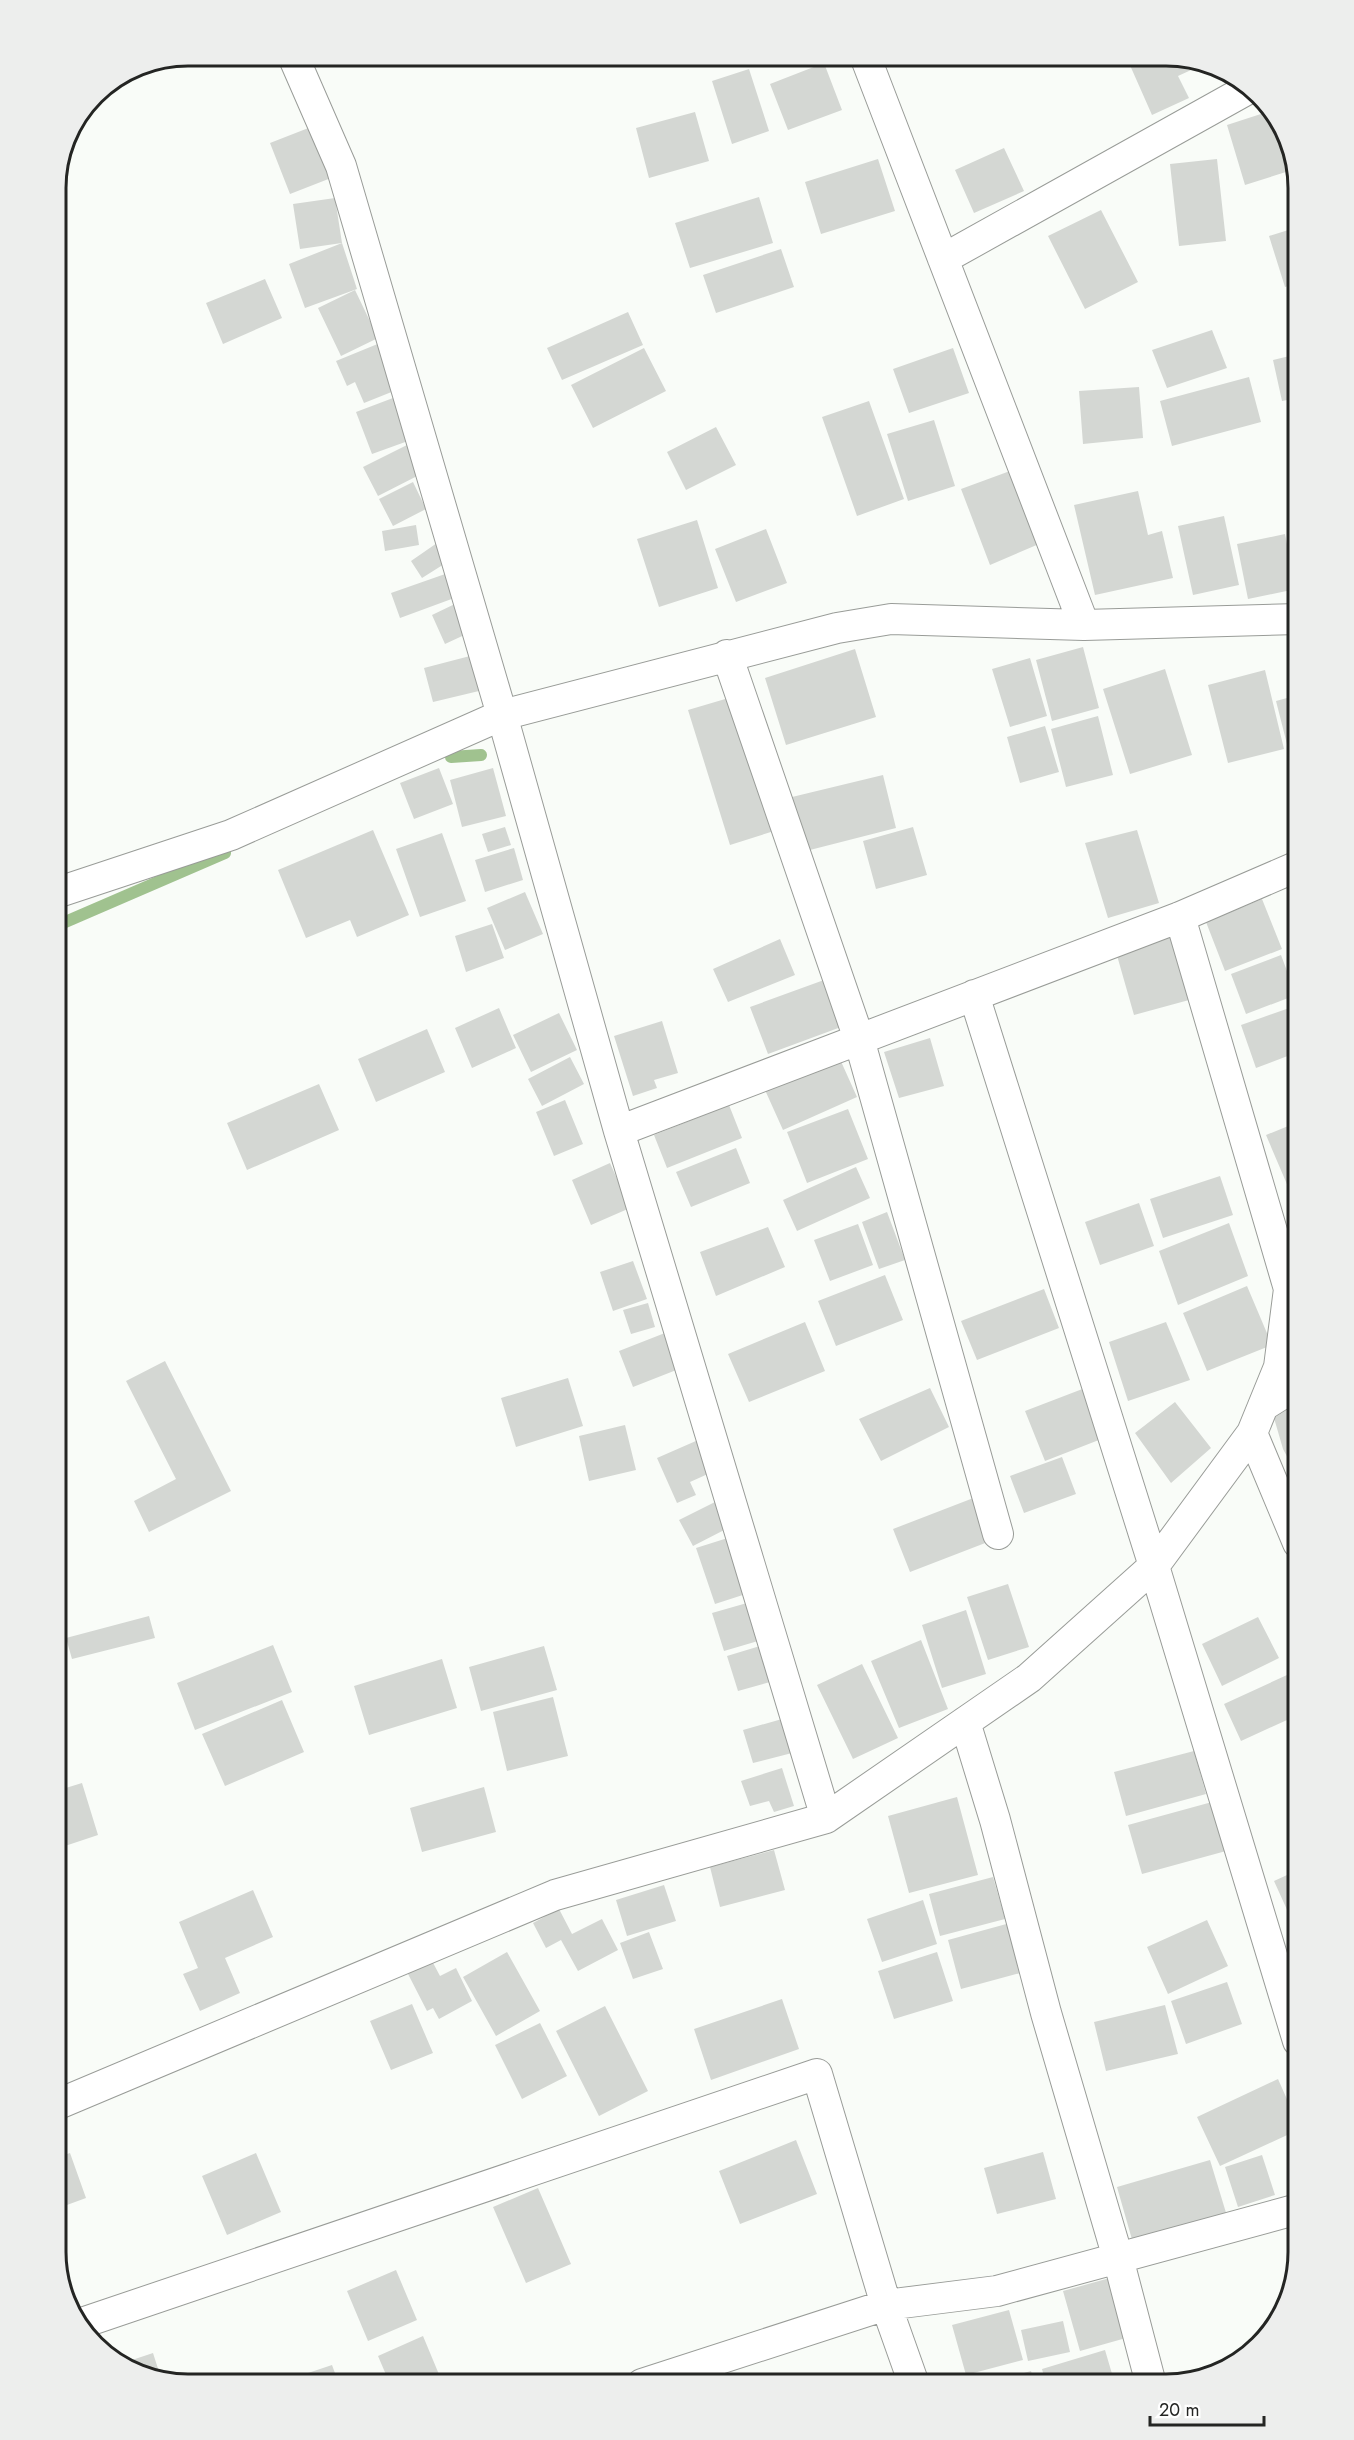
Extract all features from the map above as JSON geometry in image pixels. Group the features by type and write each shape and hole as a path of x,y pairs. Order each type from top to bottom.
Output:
{"street":[{"path":"297,66 341,166 502,715 619,1131 826,1818"},
{"path":"869,66 1083,625"},
{"path":"943,259 1241,92"},
{"path":"66,890 231,835 502,715 837,628 891,619 1083,625 1288,619"},
{"path":"727,655 859,1039 998,1534"},
{"path":"619,1131 1180,917 1288,871"},
{"path":"1180,917 1288,1286"},
{"path":"974,995 1154,1566 1288,2005"},
{"path":"66,2101 555,1895 826,1818 1029,1678 1154,1566 1257,1419 1279,1367 1288,1297"},
{"path":"1257,1419 1288,1393"},
{"path":"1257,1419 1288,1511"},
{"path":"964,1722 995,1820 1046,2013 1118,2259 1147,2374"},
{"path":"87,2320 816,2074 886,2305 910,2374"},
{"path":"673,2374 886,2305 997,2291 1288,2212"}],"building":[{"path":"816,66 825,66 842,110 788,130 770,84"},
{"path":"1130,66 1174,66 1193,69 1178,76 1189,98 1152,115"},
{"path":"749,69 769,131 732,144 712,81"},
{"path":"695,112 709,161 649,178 636,128"},
{"path":"1263,113 1279,141 1287,172 1245,185 1227,125"},
{"path":"311,127 331,178 290,194 270,143"},
{"path":"1004,148 1024,191 974,213 955,170"},
{"path":"878,159 895,211 821,234 805,182"},
{"path":"1217,159 1226,241 1179,246 1170,164"},
{"path":"759,197 773,243 690,268 675,223"},
{"path":"335,198 342,243 300,249 293,204"},
{"path":"1101,210 1138,282 1085,309 1048,236"},
{"path":"1288,230 1288,286 1285,287 1269,236"},
{"path":"342,243 357,289 305,308 289,264"},
{"path":"781,249 794,287 716,313 703,275"},
{"path":"265,279 282,318 223,344 206,303"},
{"path":"355,290 378,338 341,356 318,308"},
{"path":"628,312 643,345 562,380 547,348"},
{"path":"1212,330 1227,368 1167,388 1152,350"},
{"path":"380,343 399,389 364,403 355,382 347,386 336,361"},
{"path":"644,348 666,391 593,428 571,385"},
{"path":"953,348 969,393 909,413 893,369"},
{"path":"1288,356 1288,400 1282,401 1273,360"},
{"path":"1249,377 1261,422 1172,446 1160,401"},
{"path":"1139,387 1143,438 1083,444 1079,391"},
{"path":"393,398 408,441 372,454 356,412"},
{"path":"869,401 904,499 857,516 822,417"},
{"path":"934,420 955,486 908,501 887,434"},
{"path":"716,427 736,465 686,490 667,452"},
{"path":"413,442 427,471 378,496 363,467"},
{"path":"1010,471 1039,544 990,565 961,489"},
{"path":"413,482 426,509 393,526 379,499"},
{"path":"1138,491 1148,535 1162,531 1173,578 1095,595 1074,505"},
{"path":"1224,516 1239,585 1193,595 1178,526"},
{"path":"697,520 718,588 659,607 637,539"},
{"path":"416,525 419,545 385,551 382,531"},
{"path":"766,529 787,583 736,602 715,549"},
{"path":"1285,534 1288,549 1288,591 1248,599 1237,544"},
{"path":"437,543 449,561 422,578 411,561"},
{"path":"448,573 457,597 400,618 391,593"},
{"path":"459,602 473,631 445,644 432,615"},
{"path":"1083,647 1099,708 1052,721 1036,660"},
{"path":"855,649 876,717 786,745 765,678"},
{"path":"470,656 479,691 433,702 424,668"},
{"path":"1030,658 1047,716 1010,727 992,669"},
{"path":"1165,669 1192,755 1130,774 1103,689"},
{"path":"1265,670 1284,749 1228,763 1208,685"},
{"path":"732,697 774,831 730,845 688,710"},
{"path":"1288,698 1288,748 1276,701"},
{"path":"1098,716 1113,775 1066,787 1051,729"},
{"path":"1045,726 1059,772 1020,783 1007,737"},
{"path":"439,768 453,804 414,819 400,783"},
{"path":"493,768 506,816 462,827 450,780"},
{"path":"883,775 896,828 806,851 792,797"},
{"path":"505,827 511,845 488,852 482,834"},
{"path":"913,827 927,875 876,889 863,841"},
{"path":"373,830 409,915 357,937 350,920 306,938 278,870"},
{"path":"1137,830 1159,903 1108,918 1085,843"},
{"path":"442,833 466,901 420,917 396,849"},
{"path":"514,848 523,880 485,892 475,860"},
{"path":"525,892 543,934 505,950 487,908"},
{"path":"1262,899 1282,949 1225,971 1206,922"},
{"path":"492,924 504,958 466,972 455,936"},
{"path":"1170,937 1189,1000 1134,1015 1116,952"},
{"path":"780,939 795,975 728,1002 713,969"},
{"path":"1281,955 1288,974 1288,998 1246,1014 1231,974"},
{"path":"824,980 841,1027 768,1054 750,1007"},
{"path":"499,1008 516,1048 472,1068 455,1028"},
{"path":"1288,1008 1288,1056 1256,1068 1241,1025"},
{"path":"559,1013 577,1050 531,1072 513,1035"},
{"path":"662,1021 678,1073 654,1080 657,1088 633,1096 614,1036"},
{"path":"427,1029 445,1072 376,1102 358,1059"},
{"path":"930,1038 944,1086 899,1098 884,1052"},
{"path":"570,1057 584,1084 542,1106 528,1079"},
{"path":"839,1057 857,1097 783,1130 765,1090"},
{"path":"319,1084 339,1130 247,1170 227,1123"},
{"path":"565,1100 583,1144 554,1156 536,1112"},
{"path":"729,1105 742,1138 667,1168 654,1135"},
{"path":"848,1109 868,1159 807,1183 787,1132"},
{"path":"1288,1126 1288,1187 1266,1135"},
{"path":"736,1148 750,1183 691,1207 676,1172"},
{"path":"610,1163 630,1208 591,1225 572,1180"},
{"path":"856,1167 870,1198 797,1231 783,1200"},
{"path":"1220,1176 1233,1215 1163,1238 1150,1199"},
{"path":"1139,1203 1154,1246 1100,1265 1085,1222"},
{"path":"887,1212 905,1260 879,1269 862,1222"},
{"path":"1229,1223 1248,1276 1178,1305 1159,1251"},
{"path":"858,1224 873,1265 830,1281 814,1240"},
{"path":"768,1227 785,1267 716,1296 700,1252"},
{"path":"633,1261 647,1299 613,1311 600,1272"},
{"path":"885,1275 903,1320 836,1346 818,1301"},
{"path":"1247,1286 1272,1345 1207,1371 1183,1313"},
{"path":"1044,1289 1059,1328 977,1360 961,1321"},
{"path":"648,1303 655,1327 631,1334 623,1310"},
{"path":"805,1322 825,1371 749,1402 728,1354"},
{"path":"1166,1322 1190,1380 1128,1401 1109,1342"},
{"path":"670,1331 684,1367 633,1387 619,1351"},
{"path":"165,1361 231,1491 149,1532 134,1501 176,1479 126,1381"},
{"path":"568,1378 583,1426 516,1447 501,1398"},
{"path":"930,1388 949,1427 881,1461 859,1419"},
{"path":"1085,1388 1104,1438 1045,1461 1025,1411"},
{"path":"1175,1402 1211,1448 1171,1483 1135,1433"},
{"path":"1288,1409 1288,1458 1283,1449 1274,1418"},
{"path":"625,1425 636,1470 589,1481 579,1436"},
{"path":"705,1437 719,1469 690,1482 696,1495 677,1503 657,1458"},
{"path":"1062,1457 1076,1494 1024,1513 1010,1476"},
{"path":"976,1497 993,1540 910,1572 893,1529"},
{"path":"719,1500 732,1526 693,1546 679,1520"},
{"path":"734,1536 752,1592 715,1604 696,1548"},
{"path":"1008,1584 1029,1647 988,1660 967,1597"},
{"path":"747,1603 758,1641 724,1651 712,1613"},
{"path":"966,1610 986,1674 942,1688 922,1625"},
{"path":"149,1616 155,1638 72,1659 66,1638"},
{"path":"1258,1617 1279,1658 1222,1686 1202,1644"},
{"path":"921,1640 948,1709 899,1728 871,1661"},
{"path":"273,1645 292,1692 195,1730 177,1683"},
{"path":"544,1646 557,1690 481,1711 469,1667"},
{"path":"760,1646 770,1682 738,1691 727,1656"},
{"path":"442,1659 457,1708 369,1735 354,1686"},
{"path":"862,1664 898,1738 853,1759 817,1685"},
{"path":"1287,1675 1288,1677 1288,1720 1241,1741 1224,1704"},
{"path":"553,1697 568,1756 507,1771 493,1712"},
{"path":"282,1700 304,1752 225,1786 202,1734"},
{"path":"782,1719 792,1753 753,1763 743,1730"},
{"path":"1194,1751 1206,1794 1126,1816 1114,1772"},
{"path":"782,1768 794,1806 774,1812 769,1801 750,1806 741,1781"},
{"path":"82,1783 98,1835 66,1846 66,1788"},
{"path":"484,1787 496,1832 422,1852 410,1808"},
{"path":"957,1797 978,1875 909,1893 888,1816"},
{"path":"1212,1802 1226,1851 1142,1874 1128,1825"},
{"path":"774,1850 785,1890 720,1907 710,1867"},
{"path":"1288,1875 1288,1912 1274,1881"},
{"path":"993,1877 1005,1919 940,1936 929,1894"},
{"path":"664,1885 676,1921 627,1936 616,1900"},
{"path":"253,1890 273,1937 225,1958 240,1993 200,2011 183,1974 198,1968 179,1922"},
{"path":"923,1900 937,1944 882,1962 867,1919"},
{"path":"559,1909 572,1934 602,1919 618,1950 578,1971 561,1940 546,1948 533,1923"},
{"path":"1207,1920 1228,1966 1168,1994 1147,1947"},
{"path":"1010,1923 1024,1972 961,1989 948,1940"},
{"path":"649,1932 663,1969 633,1979 620,1943"},
{"path":"507,1952 540,2011 496,2036 463,1977"},
{"path":"937,1952 953,2001 894,2019 878,1971"},
{"path":"431,1959 440,1976 456,1968 472,2001 439,2019 433,2008 427,2011 407,1972"},
{"path":"1227,1982 1242,2024 1186,2044 1171,2001"},
{"path":"782,1999 799,2049 711,2080 694,2029"},
{"path":"412,2004 433,2053 391,2070 370,2021"},
{"path":"1165,2005 1178,2054 1106,2071 1094,2022"},
{"path":"605,2006 648,2091 599,2116 556,2031"},
{"path":"540,2023 567,2076 522,2099 495,2045"},
{"path":"1278,2079 1288,2102 1288,2135 1220,2166 1197,2117"},
{"path":"796,2140 817,2194 740,2224 719,2171"},
{"path":"1043,2152 1056,2199 997,2214 984,2168"},
{"path":"70,2153 86,2198 66,2205 66,2154"},
{"path":"256,2153 281,2212 227,2235 202,2176"},
{"path":"1262,2155 1275,2195 1238,2207 1225,2167"},
{"path":"1210,2160 1227,2216 1133,2243 1117,2187"},
{"path":"538,2188 571,2264 526,2283 493,2207"},
{"path":"396,2270 417,2320 368,2341 347,2291"},
{"path":"1117,2276 1133,2336 1080,2351 1063,2291"},
{"path":"1009,2310 1023,2360 966,2374 952,2325"},
{"path":"1063,2321 1070,2352 1028,2361 1021,2330"},
{"path":"423,2336 439,2374 386,2374 378,2356"},
{"path":"1105,2350 1112,2374 1043,2374 1042,2369"},
{"path":"153,2353 159,2370 141,2365 131,2360"},
{"path":"332,2365 335,2374 305,2374"}],"waterway":[{"path":"451,757 481,755"},
{"path":"66,922 225,853"}]}
